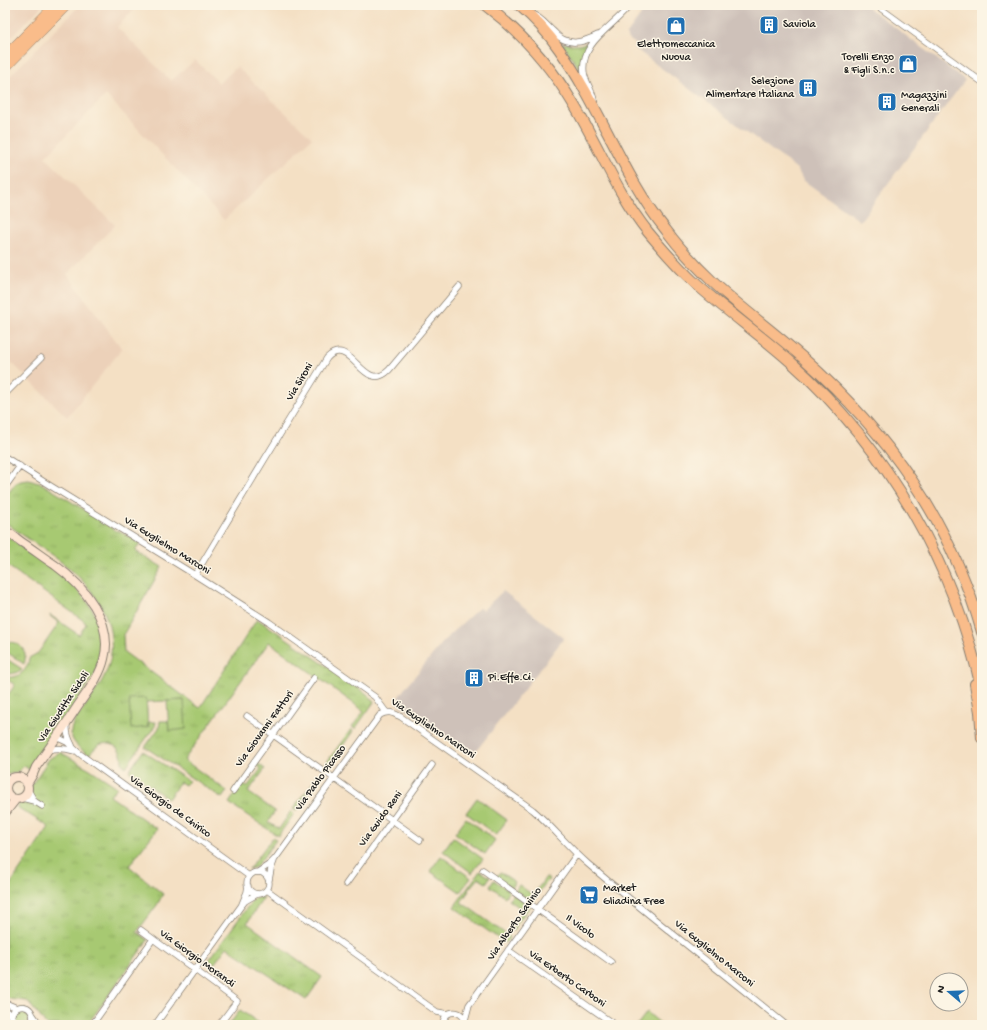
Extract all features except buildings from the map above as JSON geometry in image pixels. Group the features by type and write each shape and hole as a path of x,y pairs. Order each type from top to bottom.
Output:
{"highway":[{"path":"485,5 521,36 554,75 579,112 609,172 624,197 645,228 669,257 701,288 803,373 839,410 881,463 906,500 927,538 949,586 967,635 982,692"},
{"path":"523,8 542,27 576,75 640,193 670,236 710,280 807,361 839,392 890,448 913,481 936,519 971,597 982,632"},
{"path":"951,550 969,580 982,614"},
{"path":"949,586 955,616 967,653 978,698 982,738"}],"main road":[{"path":"5,56 55,5"},
{"path":"5,68 67,5"}],"street":[{"path":"595,110 593,97 586,81 584,68 585,59 600,34 630,5"},
{"path":"876,5 982,82"},
{"path":"523,8 539,17 556,35 562,39 578,42 585,41 600,34"},
{"name":"Via Sironi","path":"195,575 269,451 323,363 329,356 336,352 342,353 372,376 382,376 388,371 459,286"},
{"path":"5,394 41,358"},
{"name":"Via Guglielmo Marconi","path":"5,457 269,622 375,697 386,712 392,712 401,717 533,810 576,854 633,902 786,1025"},
{"path":"5,487 20,466"},
{"name":"Via Giuditta Sidoli","path":"5,813 19,798 25,796 27,787 36,767 96,680 102,665 106,646 102,624 97,612 83,591 59,568 6,530"},
{"name":"Via Giovanni Fattori","path":"232,791 314,678"},
{"name":"Via Pablo Picasso","path":"258,872 275,859 378,717 382,713 386,712"},
{"path":"247,716 420,840"},
{"name":"Via Giorgio de Chirico","path":"68,721 68,737 78,753"},
{"path":"56,737 64,746 78,753"},
{"name":"Via Giorgio de Chirico","path":"48,750 59,748 68,749 78,753 249,876"},
{"name":"Via Guido Reni","path":"346,884 432,765"},
{"name":"Via Giuditta Sidoli","path":"5,806 8,799 6,789 8,782 12,778 27,775 36,767"},
{"path":"12,778 24,780 35,802"},
{"path":"6,789 12,798 35,802 42,806"},
{"name":"Via Alberto Savinio","path":"469,1005 576,854"},
{"name":"Via Pablo Picasso","path":"269,881 271,869 275,859"},
{"name":"Il Vicolo","path":"483,870 611,962"},
{"path":"155,1025 245,901 266,890 269,885 269,881 265,874 258,872 249,876 247,881 247,892 241,906"},
{"path":"248,886 252,892 257,894"},
{"path":"266,890 437,1012 448,1014 456,1012 469,1005"},
{"name":"Via Giorgio Morandi","path":"140,930 237,1001 219,1025"},
{"path":"92,1025 153,939"},
{"name":"Via Erberto Carboni","path":"508,950 615,1025"},
{"path":"5,1003 17,1008 27,1007 30,1009 40,1025"},
{"path":"465,1022 469,1005"},
{"path":"14,1025 12,1017 13,1012 17,1008"},
{"path":"5,1010 12,1017"},
{"path":"437,1012 443,1024"},
{"path":"456,1012 462,1015 465,1022"},
{"path":"443,1024 448,1014"},
{"path":"30,1025 33,1021 33,1015"}],"shaded area":[{"path":"5,5 43,5 5,43"},
{"path":"80,5 139,5 117,27 171,81 195,60 219,83 237,67 312,138 224,220 106,95 45,157 115,225 67,274 122,349 67,417 5,356 5,81"},
{"path":"648,5 865,5 965,80 860,221 803,180 797,169 633,47 636,44 627,38 627,34"},
{"path":"503,591 564,638 473,755 395,702 449,635 479,608 483,610"}],"green space":[{"path":"562,43 577,45 588,43 582,56 580,70"},
{"path":"29,480 39,482 106,523 114,530 121,532 140,543 135,551 162,567 123,635 124,652 200,708 257,619 367,694 374,702 355,729 352,727 364,711 269,642 184,760 227,791 222,798 145,747 159,728 160,721 168,721 169,731 184,700 146,702 148,727 148,722 156,722 155,726 126,767 122,764 122,756 120,751 115,746 109,744 105,743 99,745 89,755 75,743 71,730 75,721 97,689 108,667 111,650 109,624 102,608 83,581 59,560 5,522 5,497 16,483"},
{"path":"5,535 53,568 82,595 93,611 100,629 102,648 101,658 95,674 30,770 24,766 15,773 10,774 5,774 5,699 15,685 5,677 14,677 22,673 27,667 29,658 38,653 59,623 50,615 79,635 86,624 84,621 5,564"},
{"path":"10,642 18,644 23,649 25,656 24,664 5,651 5,643"},
{"path":"5,658 22,669 18,672 10,674 5,673"},
{"path":"146,698 148,727 131,729 129,699"},
{"path":"184,700 186,729 169,731 167,701"},
{"path":"351,729 353,731 328,767 324,766"},
{"path":"143,751 189,781 185,785 180,782 168,799 129,771"},
{"path":"60,752 90,769 117,787 110,796 157,829 129,866 163,894 157,905 137,932 148,940 87,1025 47,1025 27,1001 5,997 5,892 49,827 17,807 49,759"},
{"path":"257,763 265,769 248,792 275,811 268,822 279,829 291,811 294,814 278,836 229,803 242,784 247,787 261,769 256,765"},
{"path":"319,774 321,777 296,811 293,809"},
{"path":"477,798 507,820 496,835 466,813"},
{"path":"466,818 495,840 485,854 455,833"},
{"path":"273,837 276,840 256,867 249,869"},
{"path":"453,837 483,859 472,873 443,851"},
{"path":"441,856 471,878 460,892 430,871"},
{"path":"480,871 490,877 486,883 478,878 468,890 469,891 461,902 510,937 505,943 454,907"},
{"path":"500,872 515,882 511,888 496,877"},
{"path":"546,877 550,879 549,881 547,881 532,902 515,891 519,885 533,895"},
{"path":"494,880 509,891 505,897 490,886"},
{"path":"513,894 530,906 514,928 514,931 510,927 523,910 509,900"},
{"path":"264,897 247,923 322,977 306,1000 227,947 214,964 209,960 254,898"},
{"path":"22,1009 28,1011 30,1017 28,1023 22,1025 16,1023 14,1017 16,1011"},
{"path":"240,1010 262,1025 229,1025"},
{"path":"647,1012 662,1025 637,1025"}],"place":[{"name":"Saviola","path":"769,25"},
{"name":"Elettromeccanica Nuova","path":"676,26"},
{"name":"Torelli Enzo & Figli S.n.c","path":"908,64"},
{"name":"Selezione Alimentare Italiana","path":"808,88"},
{"name":"Magazzini Generali","path":"887,102"},
{"name":"Pi.Effe.Ci.","path":"474,678"},
{"name":"Market Gliadina Free","path":"589,895"}]}
